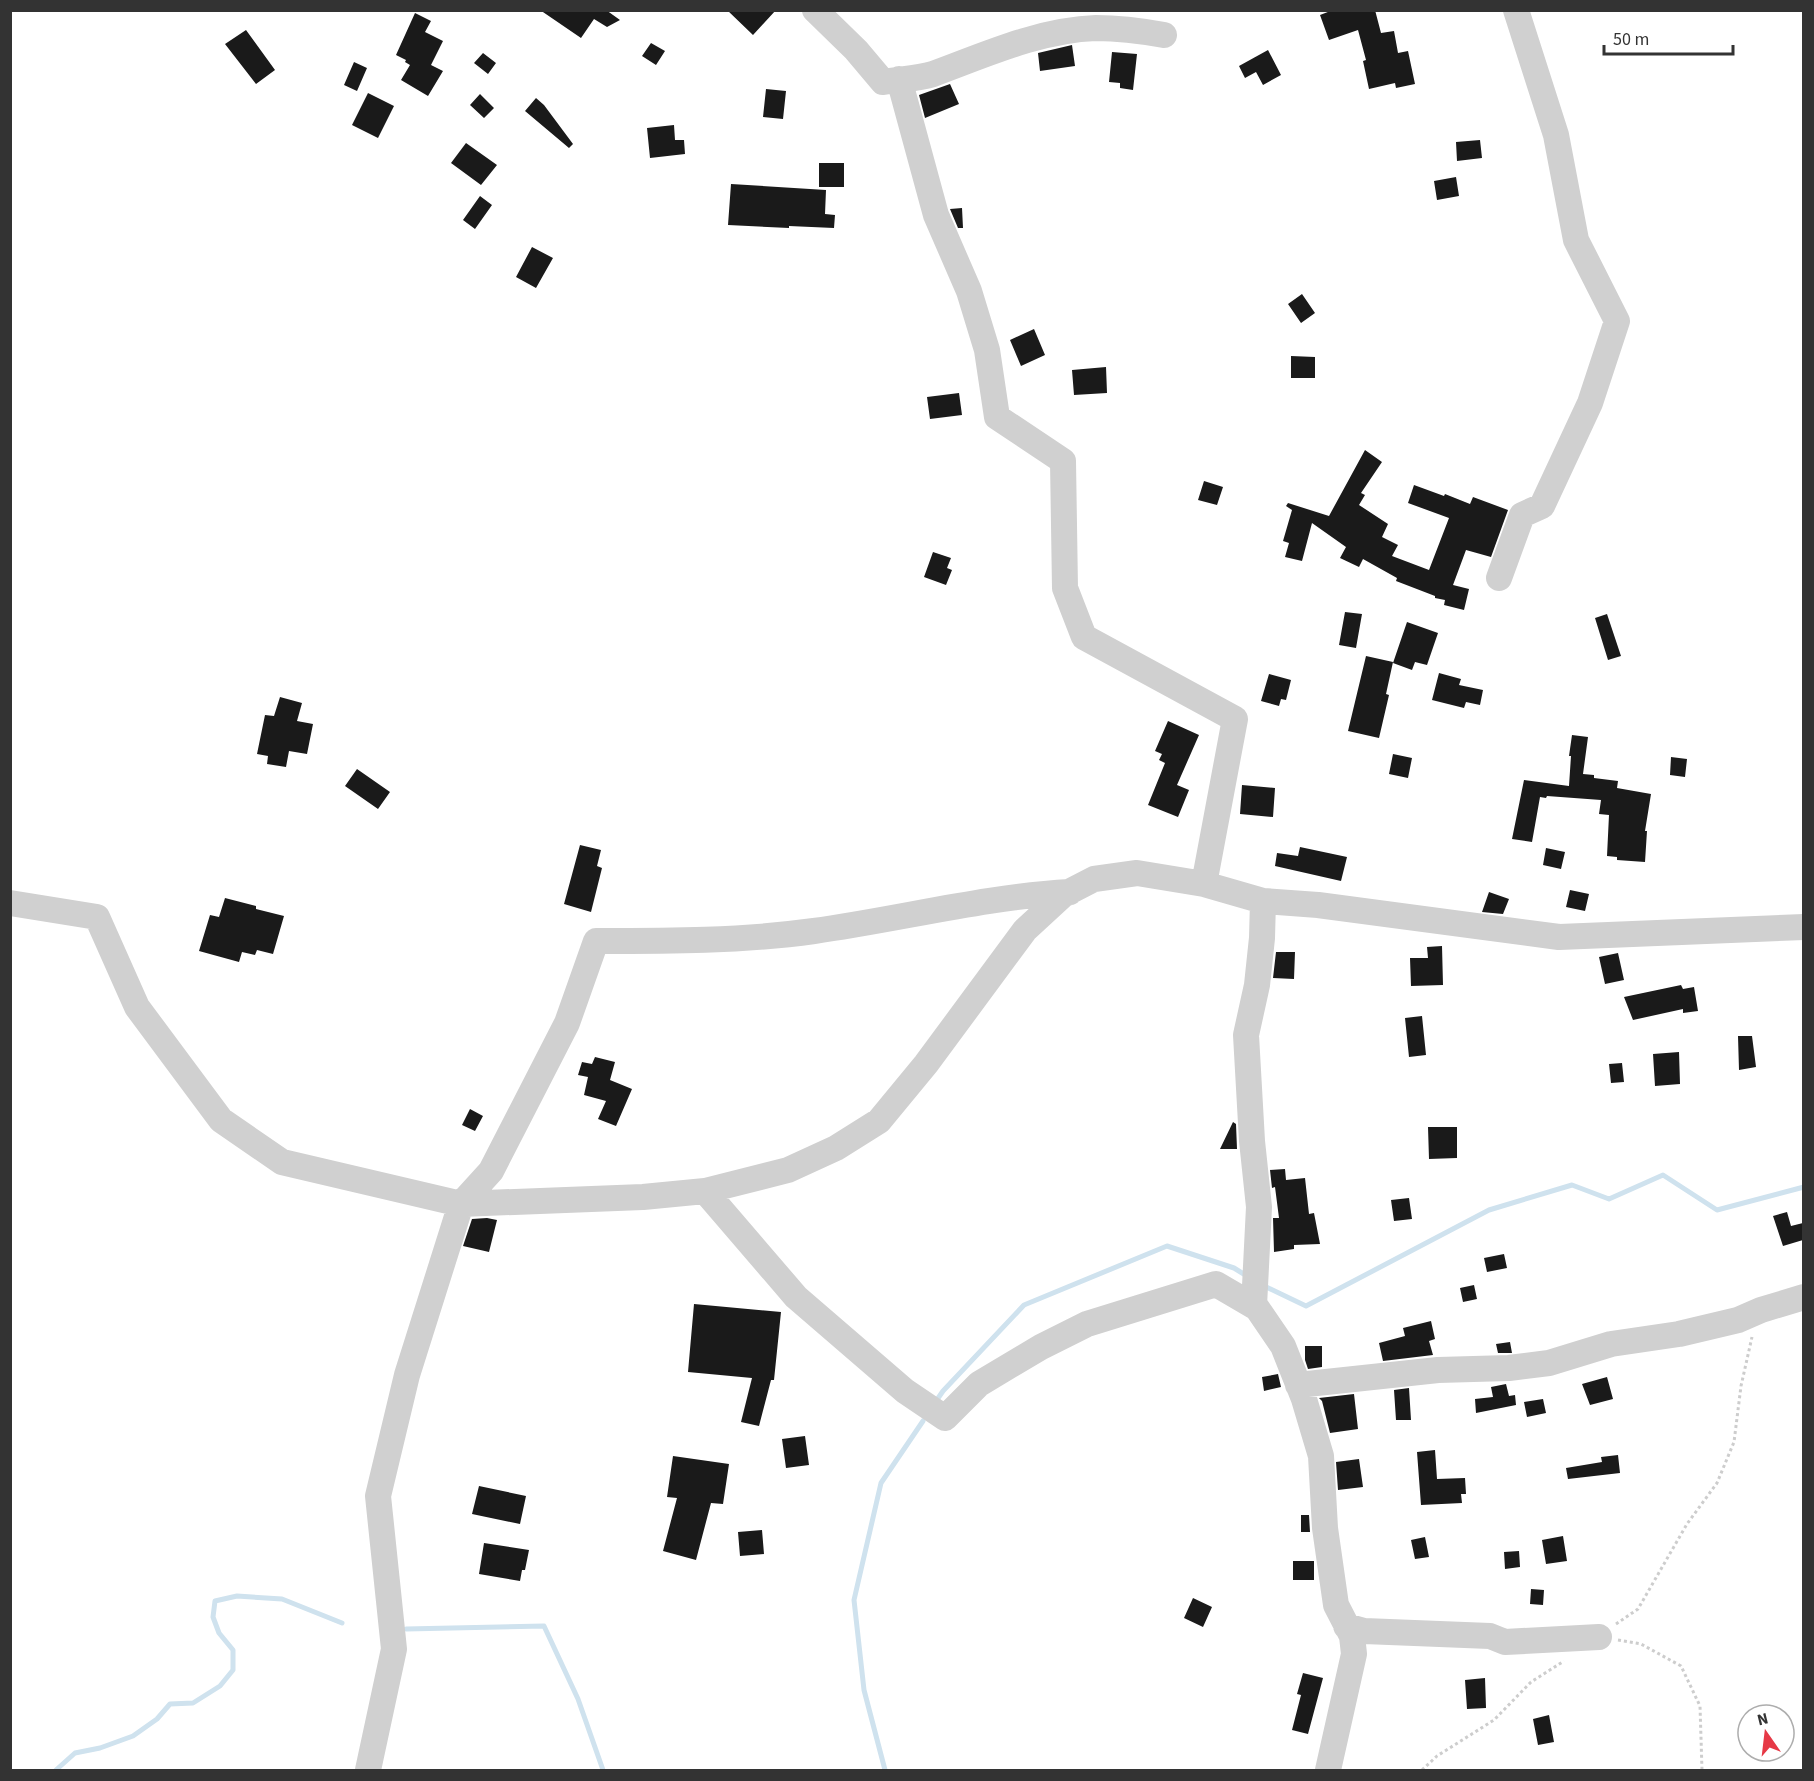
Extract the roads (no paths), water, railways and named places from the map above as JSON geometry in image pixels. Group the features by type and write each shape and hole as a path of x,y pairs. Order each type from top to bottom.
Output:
{"street":[{"path":"816,10 856,50 883,82 930,75 978,55 1059,33 1095,28 1164,35"},
{"path":"1499,578 1522,515 1542,506 1590,403 1617,321 1576,240 1556,135 1516,10"},
{"path":"898,80 936,215 969,291 987,350 997,417 1063,461 1065,588 1084,637 1235,719 1204,884"},
{"path":"10,903 97,917 137,1007 221,1120 282,1162 461,1204 643,1197 705,1191 788,1170 836,1148 879,1121 926,1064 1025,930 1063,896 1094,879 1137,873 1204,884 1263,901 1318,905 1559,937 1803,927"},
{"path":"368,1770 394,1649 378,1496 407,1375 461,1204 491,1171 562,1033 596,941 698,941 813,931 1029,894 1070,892"},
{"path":"1254,1306 1259,1207 1252,1141 1246,1035 1257,985 1263,901"},
{"path":"705,1191 796,1297 905,1391 945,1418 979,1384 1041,1347 1087,1324 1216,1284 1254,1306 1283,1346 1321,1456 1325,1528 1336,1605 1352,1636 1354,1654 1328,1770"},
{"path":"1298,1385 1438,1370 1509,1368 1549,1363 1611,1344 1679,1334 1738,1320 1803,1297"},
{"path":"1346,1626 1364,1631 1490,1636 1505,1642 1599,1637"}],"waterway":[{"path":"1262,1285 1306,1306 1489,1210 1572,1185 1609,1199 1663,1175 1717,1210 1804,1187"},
{"path":"934,1404 943,1391 1024,1305 1167,1246 1234,1268 1247,1276"},
{"path":"885,1770 864,1690 854,1600 881,1483 923,1421"},
{"path":"56,1770 75,1753 100,1748 133,1736 157,1719 170,1704 193,1703 220,1686 233,1670 233,1650 219,1633 213,1617 215,1601 237,1596 282,1599 342,1623"},
{"path":"406,1629 544,1626 578,1699 603,1770"}]}
